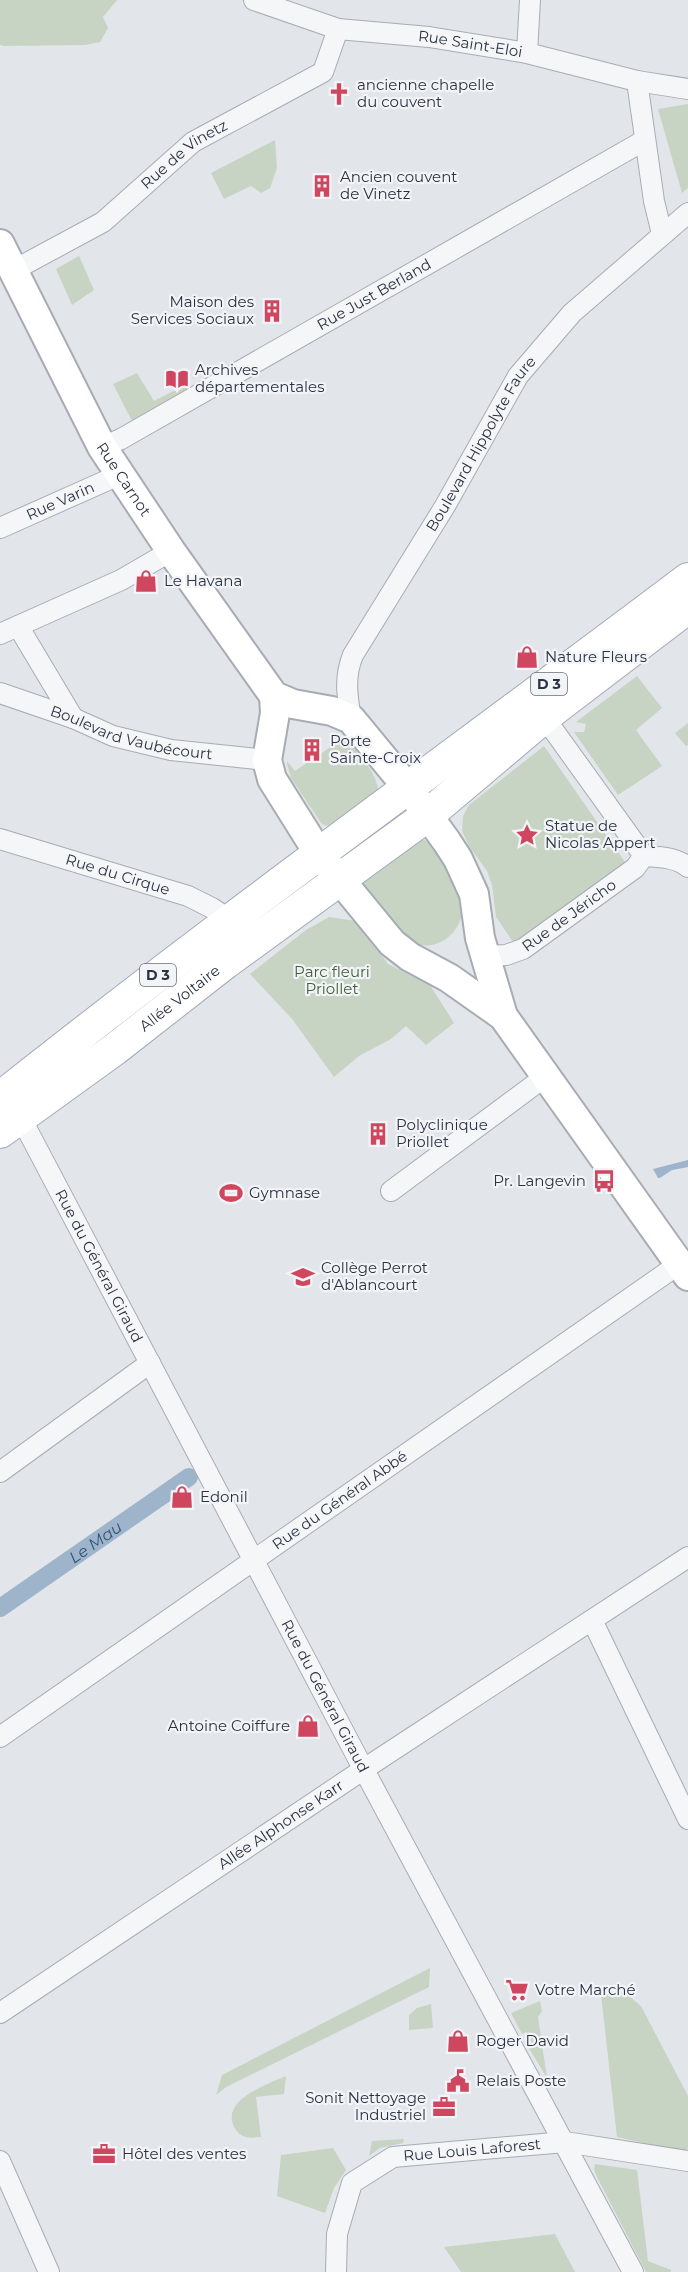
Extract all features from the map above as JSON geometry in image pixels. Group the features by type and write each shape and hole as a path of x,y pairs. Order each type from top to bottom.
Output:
{"main road":[{"name":"Rue Carnot","path":"0,244 102,447 171,551 274,696"},
{"name":"D 3","path":"319,854 688,579"},
{"name":"D 3","path":"339,880 428,815 544,717 688,607"},
{"path":"503,1016 449,978 410,957 392,943 319,854 272,779 268,754 275,713 274,696 293,704 341,715 408,788 428,815 458,859 474,894 485,956 503,1016 684,1270"},
{"path":"268,754 290,724 303,717 341,715"},
{"name":"Allée Voltaire","path":"7,1116 89,1028 319,854"},
{"name":"Allée Voltaire","path":"7,1116 115,1049 225,963 339,880"},
{"path":"449,978 464,962 485,956"}],"street":[{"name":"Rue Saint-Eloi","path":"254,0 338,29 429,37 527,53 637,81 688,89"},
{"path":"527,53 530,0"},
{"name":"Rue de Vinetz","path":"14,270 103,222 193,142 323,72 338,29"},
{"path":"637,81 654,201 662,234"},
{"name":"Rue Just Berland","path":"102,447 132,433 645,140"},
{"name":"Boulevard Hippolyte Faure","path":"341,715 347,670 353,655 445,506 518,376 572,313 688,213"},
{"name":"Rue Varin","path":"0,528 119,475"},
{"path":"73,718 9,630 121,580 171,551"},
{"name":"Boulevard Vaubécourt","path":"0,693 73,718 113,736 171,750 268,754"},
{"path":"544,717 644,856 683,862 688,867"},
{"name":"Rue du Cirque","path":"0,839 188,896 230,920"},
{"name":"Rue de Jéricho","path":"485,956 506,955 523,949 634,868 644,856"},
{"name":"Allée Voltaire","path":"0,1080 62,1034 89,1028"},
{"path":"391,1191 546,1077"},
{"name":"Allée Voltaire","path":"0,1141 7,1116"},
{"name":"Rue du Général Giraud","path":"7,1116 150,1362 633,2272"},
{"name":"Rue du Général Abbé","path":"0,1737 254,1560 684,1270"},
{"path":"0,1472 150,1362"},
{"name":"Allée Alphonse Karr","path":"0,2013 364,1769 688,1557"},
{"path":"591,1620 688,1819"},
{"name":"Rue Louis Laforest","path":"336,2272 337,2234 352,2183 393,2157 565,2142 688,2161"},
{"path":"0,2161 49,2272"}],"green space":[{"path":"0,0 117,0 103,17 108,28 100,42 85,45 4,46 0,45"},
{"path":"688,104 688,188 682,193 658,109"},
{"path":"275,140 277,168 270,188 261,193 251,186 224,199 211,173"},
{"path":"79,256 94,290 72,305 56,269"},
{"path":"137,373 154,401 185,385 190,394 133,423 113,384"},
{"path":"637,676 662,708 636,730 662,766 618,795 574,732 584,732 586,724 576,722"},
{"path":"688,723 688,745 686,746 675,733"},
{"path":"335,731 348,741 362,757 373,774 378,790 375,796 332,826 321,823 291,778 287,761 295,771 341,740"},
{"path":"544,746 625,862 521,939 513,942 496,917 492,885 487,871 469,846 462,831 463,816 469,805"},
{"path":"420,839 427,841 445,864 457,882 463,897 462,915 455,930 449,937 433,945 409,943 364,888 363,880"},
{"name":"Parc fleuri Priollet","path":"329,917 356,921 388,964 430,985 454,1023 426,1045 406,1026 391,1039 359,1056 334,1077 292,1019 250,974 306,930"},
{"path":"430,1968 429,1987 226,2087 216,2095 222,2075"},
{"path":"624,1992 641,2006 688,2096 688,2148 682,2152 617,2137 601,1994"},
{"path":"540,2001 542,2011 538,2017 547,2078 527,2045 531,2042 526,2032 522,2034 511,2013"},
{"path":"431,2004 433,2028 409,2030 409,2015 417,2008"},
{"path":"286,2076 284,2094 256,2097 261,2137 247,2137 238,2133 232,2120 233,2111 238,2103 256,2089"},
{"path":"404,2139 403,2143 380,2148 369,2156 372,2141"},
{"path":"333,2148 346,2170 334,2188 325,2213 277,2196 281,2155"},
{"path":"595,2164 637,2170 648,2261 671,2270 671,2272 646,2272 596,2175"},
{"path":"555,2234 575,2272 461,2272 444,2247"}],"water":[{"path":"688,1160 688,1167 672,1170 660,1178 653,1169"}],"waterway":[{"name":"Le Mau","path":"0,1608 189,1477"}],"place":[{"name":"ancienne chapelle du couvent","path":"339,94"},
{"name":"Ancien couvent de Vinetz","path":"322,186"},
{"name":"Maison des Services Sociaux","path":"272,311"},
{"name":"Archives départementales","path":"177,379"},
{"name":"Le Havana","path":"146,581"},
{"name":"Nature Fleurs","path":"527,657"},
{"name":"Porte Sainte-Croix","path":"312,750"},
{"name":"Statue de Nicolas Appert","path":"527,835"},
{"name":"Polyclinique Priollet","path":"378,1134"},
{"name":"Pr. Langevin","path":"604,1181"},
{"name":"Gymnase","path":"231,1193"},
{"name":"Collège Perrot d'Ablancourt","path":"303,1277"},
{"name":"Edonil","path":"182,1497"},
{"name":"Antoine Coiffure","path":"308,1726"},
{"name":"Votre Marché","path":"517,1990"},
{"name":"Roger David","path":"458,2041"},
{"name":"Relais Poste","path":"458,2081"},
{"name":"Sonit Nettoyage Industriel","path":"444,2107"},
{"name":"Hôtel des ventes","path":"104,2154"}]}
